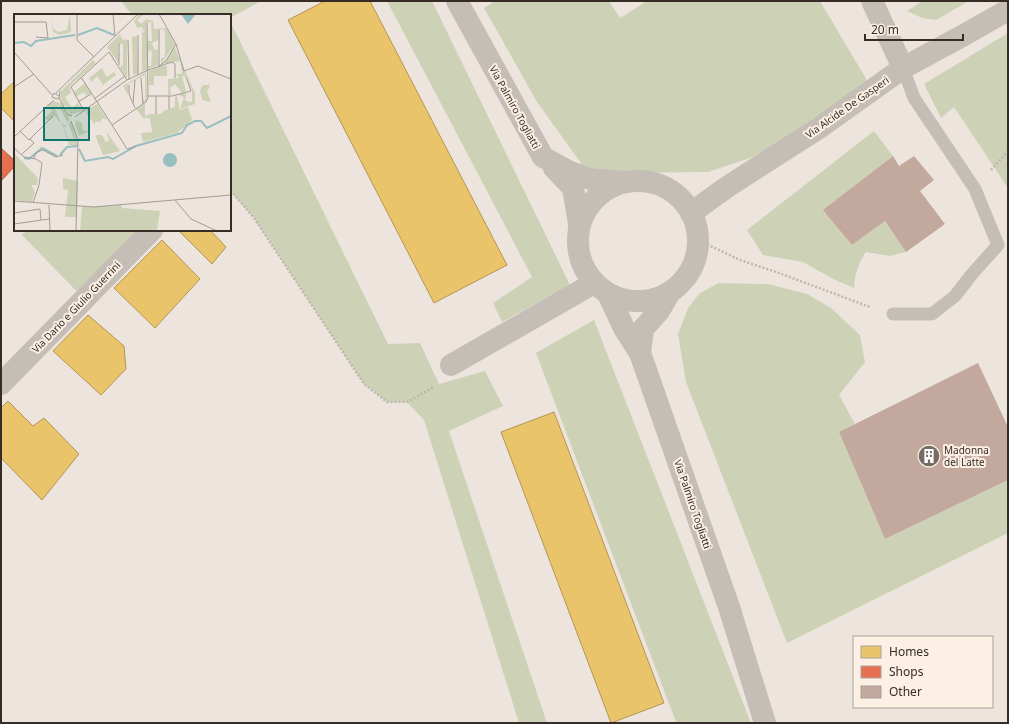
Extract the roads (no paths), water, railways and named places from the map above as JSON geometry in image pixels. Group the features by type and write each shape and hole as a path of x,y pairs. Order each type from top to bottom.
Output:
{"street":[{"name":"Via Palmiro Togliatti","path":"457,1 543,157 570,172 590,179 625,182"},
{"path":"872,1 902,68"},
{"name":"Via Alcide De Gasperi","path":"691,213 727,187 820,128 902,68 1008,10"},
{"path":"543,157 573,188 579,224 577,240 579,256 584,270 601,288 640,353"},
{"path":"579,224 586,209 596,197 610,188 625,182 645,181 663,186 680,197 691,213 696,226 698,240 695,260 686,279 670,292 655,299 639,302 623,300 601,288"},
{"name":"Via Dario e Giulio Guerrini","path":"1,384 151,231"},
{"path":"451,365 601,288"},
{"name":"Via Palmiro Togliatti","path":"670,292 659,311 643,329 640,353 729,607 765,723"}],"lane":[{"path":"893,314 932,314 955,296 977,268 998,245 975,189 914,98 902,68"}],"place":[{"name":"Madonna del Latte","path":"929,456"}]}
